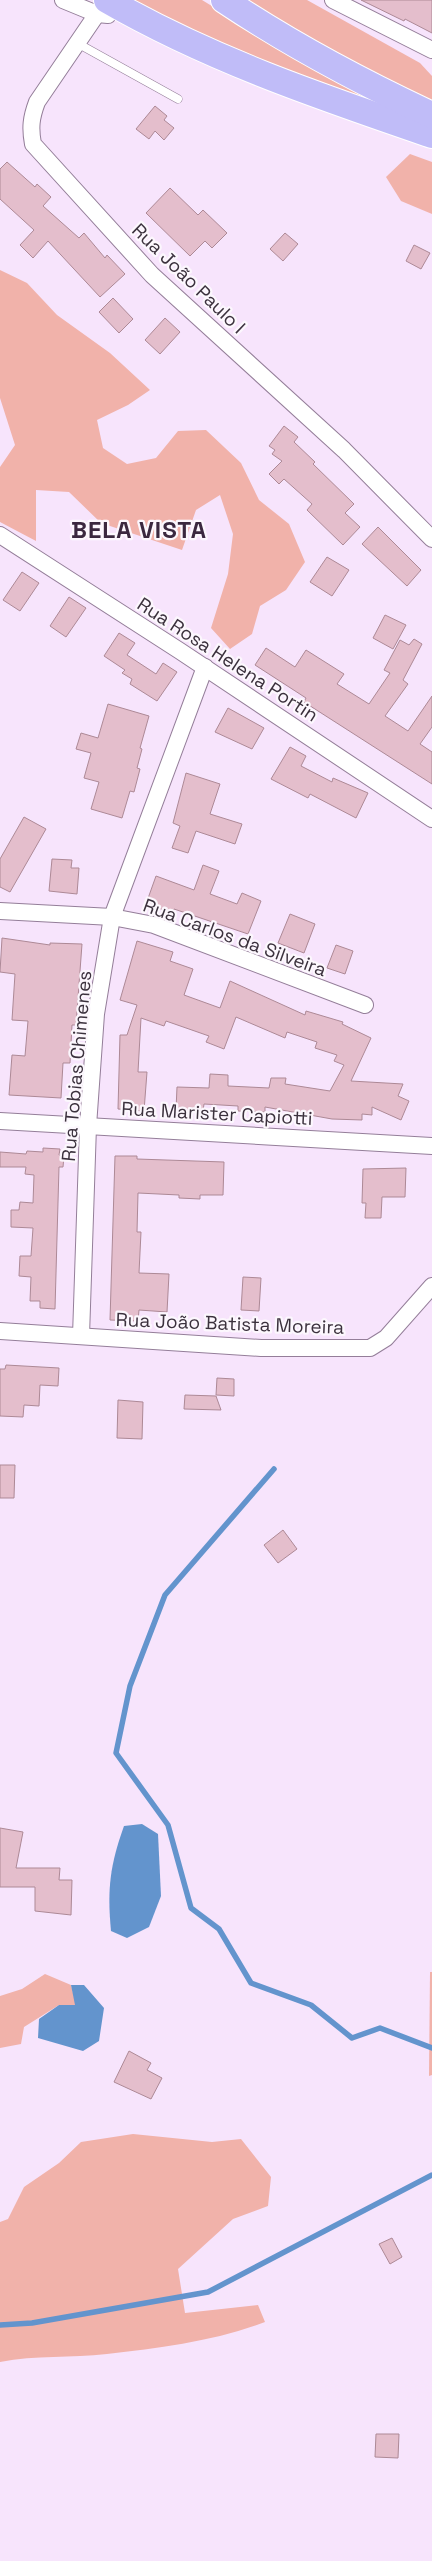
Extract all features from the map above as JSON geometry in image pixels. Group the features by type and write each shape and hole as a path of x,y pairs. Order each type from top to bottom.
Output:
{"highway":[{"path":"224,0 275,34 361,82 432,115"},
{"path":"102,7 138,18 299,90 432,135"}],"street":[{"path":"63,0 102,7"},
{"path":"333,0 432,50"},
{"name":"Rua João Paulo I","path":"102,7 37,102 32,115 30,130 33,144 152,275 344,450 432,539"},
{"name":"Rua Rosa Helena Portin","path":"0,536 205,667 432,819"},
{"name":"Rua Tobias Chimenes","path":"81,1336 88,1126 96,1014 112,917 205,667"},
{"name":"Rua Carlos da Silveira","path":"0,911 112,917 154,925 365,1005"},
{"name":"Rua Marister Capiotti","path":"0,1121 432,1146"},
{"name":"Rua João Batista Moreira","path":"0,1331 261,1348 370,1348 386,1338 432,1286"}],"lane":[{"path":"77,43 178,99"}],"shaded area":[{"path":"126,0 202,0 287,52 392,107 306,86"},
{"path":"238,0 307,0 420,63 432,76 432,106"},
{"path":"410,154 432,162 432,214 401,201 386,177"},
{"path":"0,270 27,283 57,315 110,353 150,390 128,405 97,420 103,448 127,464 156,458 178,431 206,430 241,463 259,500 289,524 305,562 286,590 260,606 252,634 230,649 211,628 228,574 233,534 220,495 196,510 182,550 101,523 69,492 36,490 36,541 0,522 0,467 15,445 0,398"},
{"path":"430,1972 432,1972 432,2075 429,2076"},
{"path":"45,1974 71,1985 76,2005 59,2005 24,2027 21,2044 0,2048 0,1996 22,1989"},
{"path":"133,2134 212,2142 241,2139 271,2177 268,2206 233,2219 178,2269 185,2313 258,2305 265,2322 207,2339 167,2346 107,2354 27,2358 0,2362 0,2222 8,2219 24,2187 59,2163 81,2142"}],"water":[{"path":"142,1824 158,1834 161,1896 149,1927 127,1938 111,1931 109,1902 111,1877 124,1826"},
{"path":"71,1985 84,1985 104,2008 99,2041 83,2051 38,2038 39,2019 59,2005 75,2005"}],"building":[{"path":"361,0 432,0 432,33 405,19 404,21"},
{"path":"155,106 167,116 164,120 174,128 164,140 155,131 149,139 136,129"},
{"path":"7,162 35,187 37,184 51,197 43,206 79,238 84,233 105,258 107,255 125,274 100,297 48,241 33,258 20,245 34,230 0,199 0,169"},
{"path":"170,188 198,215 203,210 227,233 212,248 205,241 190,256 146,213"},
{"path":"285,233 298,244 283,261 270,249"},
{"path":"414,245 430,253 421,269 406,261"},
{"path":"113,298 133,319 119,333 99,312"},
{"path":"165,318 180,332 160,354 145,340"},
{"path":"284,426 298,437 294,442 315,462 313,464 354,504 345,513 360,527 343,545 307,510 312,504 284,479 279,484 269,474 282,461 272,454 275,450 269,446"},
{"path":"378,527 421,570 407,586 362,544"},
{"path":"327,557 349,570 332,596 310,582"},
{"path":"22,572 39,583 20,611 3,600"},
{"path":"69,597 86,608 66,637 50,626"},
{"path":"385,615 406,625 393,649 373,638"},
{"path":"119,633 135,643 127,655 156,674 163,663 177,672 157,701 130,684 132,679 122,673 125,670 104,656"},
{"path":"414,639 422,644 403,680 408,684 385,716 408,731 432,696 432,727 420,744 432,752 432,784 304,702 306,698 255,665 266,648 295,667 306,650 344,674 337,684 369,704 390,673 384,670 400,640 409,645"},
{"path":"108,704 149,716 140,748 142,749 137,768 140,769 134,792 130,791 122,818 91,809 99,782 84,778 91,753 76,749 81,733 98,738"},
{"path":"228,708 264,728 252,749 215,732"},
{"path":"290,747 306,756 301,766 332,782 333,778 368,793 356,818 310,794 308,798 271,779"},
{"path":"186,773 220,784 210,814 242,824 235,844 196,831 188,853 172,848 180,826 173,823"},
{"path":"24,817 46,829 10,892 0,887 0,859"},
{"path":"52,859 72,860 71,868 79,868 77,894 49,891"},
{"path":"203,865 219,871 210,894 237,904 242,893 261,901 248,934 174,909 173,913 146,904 156,876 194,890"},
{"path":"290,914 315,924 304,953 278,943"},
{"path":"2,938 50,945 50,943 82,944 76,1025 72,1025 70,1063 63,1063 61,1098 9,1095 12,1055 25,1056 28,1021 12,1020 15,974 0,972"},
{"path":"137,941 173,952 170,961 193,969 184,995 220,1008 230,981 305,1015 306,1011 343,1022 342,1024 371,1038 351,1081 403,1084 398,1096 409,1101 401,1120 372,1107 372,1115 362,1114 362,1120 332,1119 265,1107 265,1112 238,1111 238,1106 204,1104 203,1111 176,1110 177,1087 209,1088 210,1074 228,1075 228,1086 269,1088 271,1078 286,1078 285,1084 330,1091 344,1065 334,1061 337,1055 315,1048 317,1042 287,1032 285,1038 236,1017 224,1049 206,1042 209,1036 166,1021 164,1026 141,1018 138,1072 147,1072 144,1111 118,1109 120,1035 127,1035 137,1005 120,1000"},
{"path":"336,945 353,951 345,974 327,968"},
{"path":"43,1148 60,1149 59,1155 64,1156 63,1167 59,1167 55,1309 40,1308 40,1301 30,1301 31,1277 19,1276 20,1256 31,1256 33,1228 11,1227 11,1210 19,1210 20,1202 33,1203 34,1175 25,1174 26,1167 0,1167 0,1152 26,1154 27,1151 43,1152"},
{"path":"115,1156 137,1156 137,1159 224,1162 223,1195 200,1195 200,1199 179,1198 179,1195 138,1193 137,1232 141,1232 139,1273 169,1274 167,1312 139,1310 138,1321 110,1320"},
{"path":"406,1168 405,1197 382,1197 381,1218 365,1218 366,1203 362,1203 363,1169"},
{"path":"243,1277 261,1278 259,1311 241,1310"},
{"path":"6,1365 59,1368 58,1386 40,1385 39,1406 24,1405 23,1417 0,1416 0,1369 5,1369"},
{"path":"217,1378 234,1379 234,1396 216,1395"},
{"path":"185,1395 216,1396 221,1410 184,1409"},
{"path":"118,1400 143,1402 142,1439 117,1438"},
{"path":"0,1465 15,1465 14,1498 0,1498"},
{"path":"283,1530 297,1549 278,1563 264,1545"},
{"path":"0,1828 23,1832 16,1868 60,1868 59,1880 72,1880 71,1915 35,1911 35,1887 0,1887"},
{"path":"129,2051 151,2063 147,2070 162,2078 151,2099 114,2082"},
{"path":"392,2238 402,2257 390,2264 379,2244"},
{"path":"376,2434 399,2434 398,2458 375,2457"}],"waterway":[{"path":"274,1469 165,1595 130,1686 116,1753 168,1825 191,1908 219,1929 251,1983 311,2005 352,2038 380,2028 432,2048"},
{"path":"0,2325 32,2323 208,2292 432,2175"}],"district":[{"name":"BELA VISTA","path":"139,530"}]}
